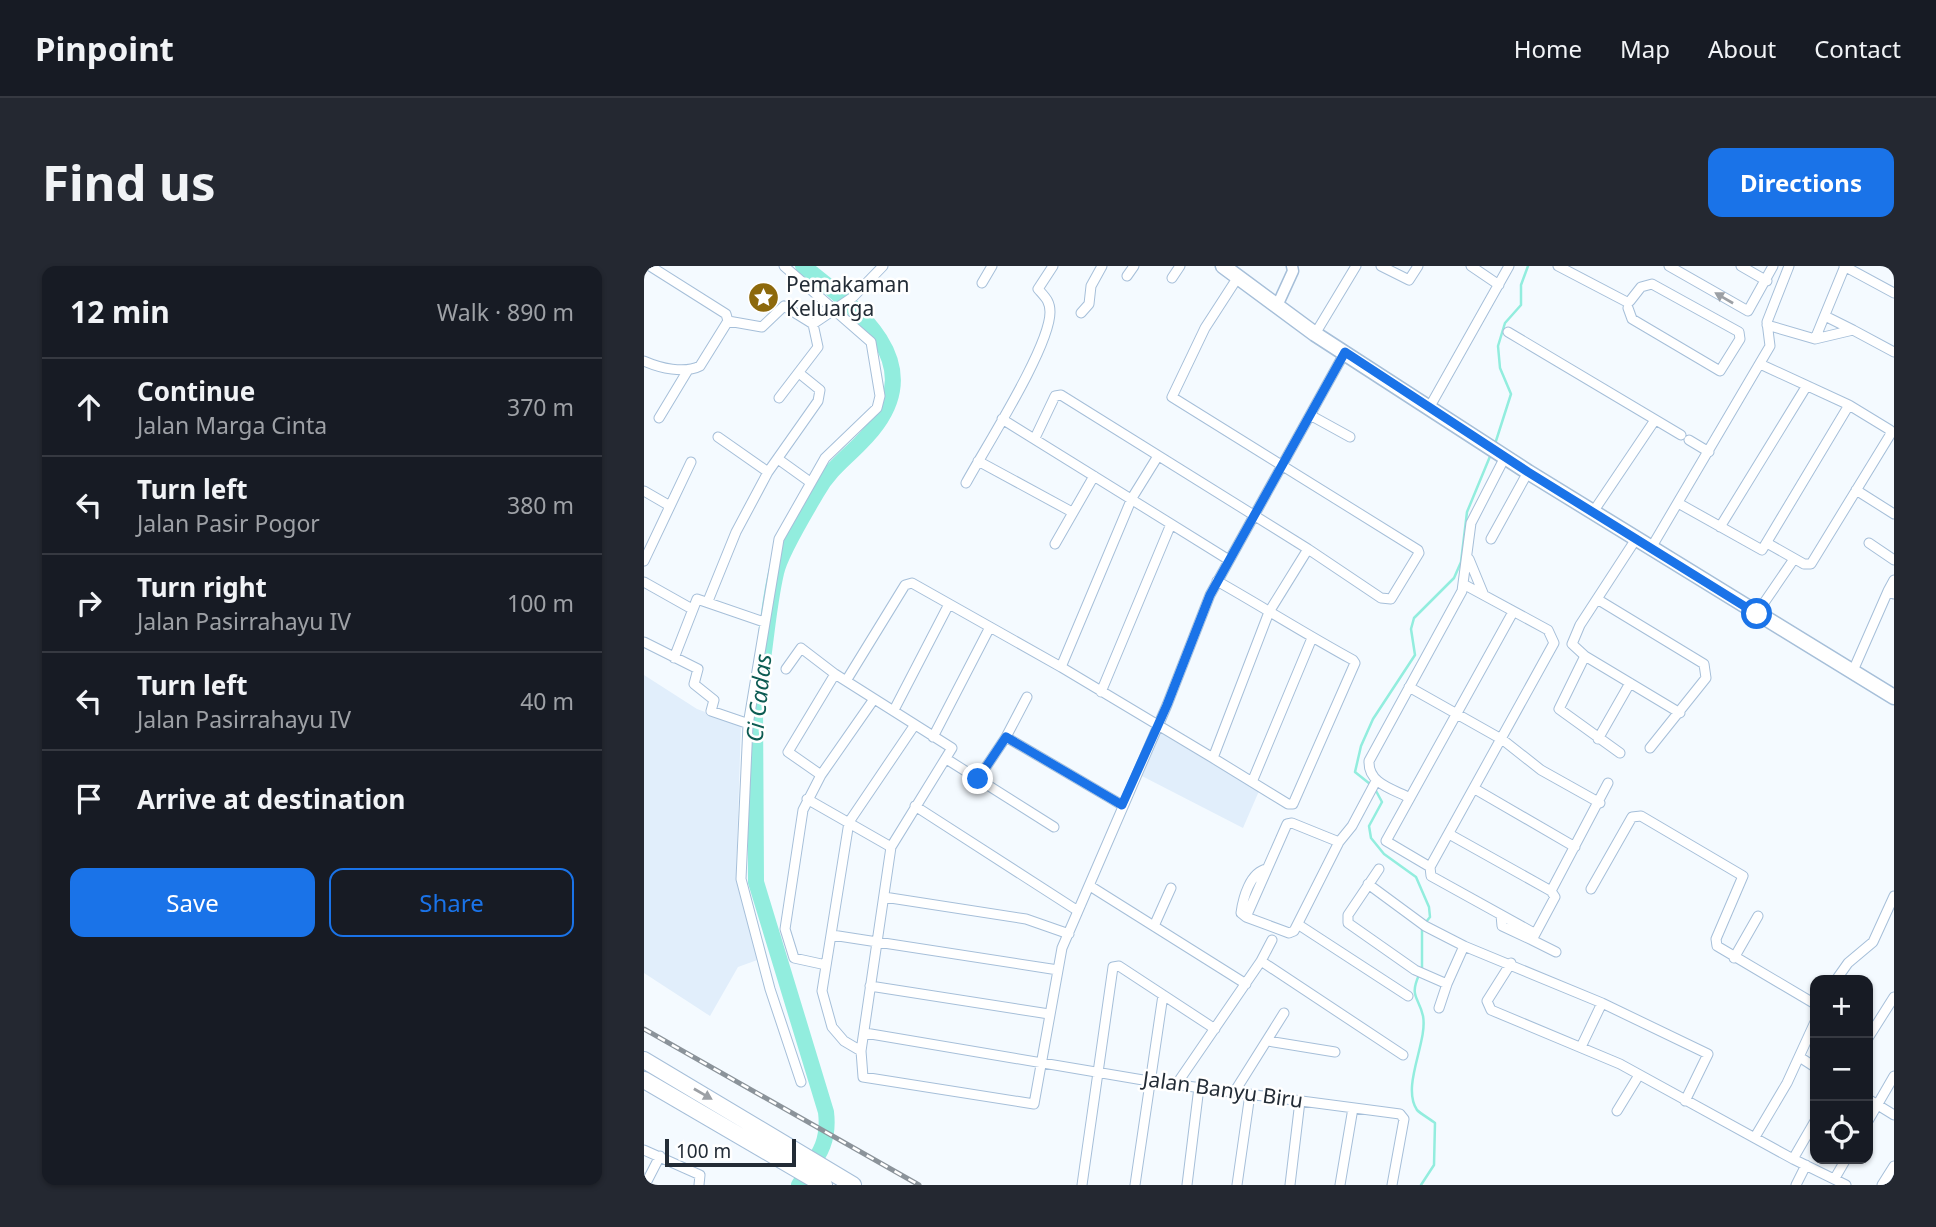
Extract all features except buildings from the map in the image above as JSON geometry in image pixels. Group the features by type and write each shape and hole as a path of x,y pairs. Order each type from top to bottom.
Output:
{"highway":[{"path":"644,1060 824,1179 853,1185"},
{"path":"644,1080 790,1155"}],"main road":[{"path":"1223,266 1315,334 1528,472 1894,697"}],"street":[{"path":"644,361 656,366 688,370 700,366 728,321 726,314 650,266"},
{"path":"784,266 838,307 871,342 880,396 873,415 836,446 810,482 779,539 749,724 741,879 770,989 801,1082"},
{"path":"813,324 853,298 883,266"},
{"path":"982,283 992,266"},
{"path":"966,483 1046,331 1050,315 1049,302 1038,289 1053,266"},
{"path":"1081,313 1088,304 1091,286 1102,266"},
{"path":"1127,276 1134,266"},
{"path":"1172,278 1180,266"},
{"path":"1277,306 1293,271 1292,266"},
{"path":"1315,334 1356,266"},
{"path":"1381,266 1406,280 1412,278 1418,266"},
{"path":"1471,266 1499,285"},
{"path":"1429,408 1509,266"},
{"path":"1558,266 1628,304 1632,319 1720,370 1741,339 1739,332 1652,284 1641,287 1628,304"},
{"path":"1669,266 1748,311 1773,266"},
{"path":"1741,266 1767,281"},
{"path":"1651,548 1771,343 1767,325 1789,266"},
{"path":"1815,339 1845,266 1894,293"},
{"path":"1035,438 1055,396 1059,395 1308,549 1381,598 1391,599 1419,553 1418,550 1172,396 1205,328 1238,277"},
{"path":"728,321 762,327 784,306 796,310 813,324 818,347 779,398"},
{"path":"1825,316 1894,352"},
{"path":"1767,325 1815,339 1853,330"},
{"path":"1507,332 1709,452"},
{"path":"786,668 801,648 835,674 951,747 948,760 891,847 861,1051 862,1074 866,1079 1032,1105 1038,1098 1058,970 1069,934 1122,805 1217,581 1345,352"},
{"path":"1760,364 1806,387"},
{"path":"659,418 688,370"},
{"path":"708,601 736,532 768,471 820,393 799,373"},
{"path":"1720,527 1806,387 1811,385 1849,405 1891,432 1811,564 1794,559 1767,543"},
{"path":"1678,503 1760,550 1767,543 1849,405"},
{"path":"1310,415 1350,437"},
{"path":"1002,419 1228,560"},
{"path":"1593,512 1655,420"},
{"path":"718,437 768,471"},
{"path":"1410,798 1375,783 1370,775 1368,761 1465,585 1471,523 1497,452"},
{"path":"1061,667 1132,498 1158,456"},
{"path":"778,459 810,482"},
{"path":"978,461 1072,512"},
{"path":"644,561 691,462"},
{"path":"1491,539 1528,472"},
{"path":"1055,544 1094,476"},
{"path":"644,491 670,506"},
{"path":"1856,491 1894,514"},
{"path":"1101,692 1171,524"},
{"path":"1636,538 1572,644 1586,656 1680,713"},
{"path":"1868,543 1894,560"},
{"path":"1213,758 1269,612 1308,549"},
{"path":"1468,557 1483,593"},
{"path":"1757,614 1794,559"},
{"path":"1852,673 1891,593 1894,580"},
{"path":"846,681 905,584 920,586 1061,667 1288,804 1295,802 1355,666 1353,660 1217,581"},
{"path":"644,582 692,608"},
{"path":"1465,585 1548,630 1554,643 1503,740 1430,867 1433,878 1501,915 1556,952"},
{"path":"674,658 697,599 764,622"},
{"path":"1597,599 1704,664 1706,678 1650,748"},
{"path":"894,710 949,604"},
{"path":"1430,867 1386,843 1513,612"},
{"path":"933,737 990,627"},
{"path":"1252,782 1312,638"},
{"path":"644,642 700,671 694,684 714,700 711,711 749,724"},
{"path":"1586,656 1559,709 1620,753"},
{"path":"821,775 788,752 835,674"},
{"path":"1598,739 1630,683"},
{"path":"1409,687 1456,716 1503,740 1548,774 1600,803"},
{"path":"978,779 1006,737 1027,697"},
{"path":"827,965 794,958 786,936 807,799 874,699"},
{"path":"861,1051 844,1041 828,1019 822,991 849,822 914,726"},
{"path":"1006,737 1122,805"},
{"path":"948,760 1054,827"},
{"path":"1339,842 1290,822 1246,918 1289,933 1299,925 1339,842 1352,826 1375,783"},
{"path":"1551,891 1600,803 1608,783"},
{"path":"1475,789 1575,847"},
{"path":"807,799 891,847"},
{"path":"915,807 1078,911"},
{"path":"1591,889 1632,817 1642,816 1743,876 1716,942 1734,958 1810,1001"},
{"path":"1449,834 1551,891 1555,897 1533,937"},
{"path":"1380,869 1348,915 1348,923 1415,970 1447,984"},
{"path":"1368,884 1421,923 1464,946 1511,963 1602,1003 1709,1055 1685,1101"},
{"path":"1090,886 1247,984"},
{"path":"1154,926 1171,888"},
{"path":"1840,975 1848,963 1873,942 1894,896"},
{"path":"884,897 1026,919 1069,934"},
{"path":"1734,958 1758,916"},
{"path":"1299,925 1408,996"},
{"path":"832,934 1058,970"},
{"path":"1178,1083 1247,984 1272,940"},
{"path":"1439,1008 1464,946"},
{"path":"1261,961 1403,1055"},
{"path":"1511,963 1487,1001 1487,1007 1639,1075 1846,1185"},
{"path":"1082,1185 1115,966 1215,1029"},
{"path":"870,986 1049,1014"},
{"path":"1135,1185 1163,995"},
{"path":"1873,1030 1894,997"},
{"path":"1581,1047 1602,1003"},
{"path":"1235,1091 1284,1013"},
{"name":"Jalan Banyu Biru","path":"865,1033 1098,1073 1403,1116 1392,1185"},
{"path":"1755,1137 1801,1058 1810,1035"},
{"path":"1268,1041 1335,1052"},
{"path":"1801,1058 1810,1064"},
{"path":"1617,1111 1639,1075"},
{"path":"1873,1112 1894,1076"},
{"path":"1187,1185 1199,1087"},
{"path":"1237,1185 1250,1094"},
{"path":"1290,1185 1300,1101"},
{"path":"1871,1101 1894,1115"},
{"path":"1340,1185 1353,1108"},
{"path":"1793,1159 1810,1130"},
{"path":"644,1150 700,1175 699,1185"},
{"path":"645,1185 660,1156"},
{"path":"1835,1178 1843,1164"},
{"path":"1796,1185 1806,1165"},
{"path":"1882,1185 1894,1166"}],"shaded area":[{"path":"644,675 697,709 741,725 736,877 760,959 738,967 710,1016 644,973"},
{"path":"1159,732 1259,791 1243,828 1138,774"}],"waterway":[{"name":"Ci Cadas","path":"760,679 778,565 823,482 877,424 890,399 893,376 888,354 876,334 841,297 803,266"},
{"path":"1495,444 1511,394 1500,368 1498,346 1505,323 1521,305 1521,285 1528,266"},
{"path":"1370,784 1355,772 1361,746 1373,719 1415,655 1411,629 1414,618 1454,578 1461,562 1467,512 1491,454"},
{"name":"Ci Cadas","path":"755,705 756,882 826,1112 824,1142 799,1185"},
{"path":"1375,789 1382,802 1369,826 1371,838 1384,854 1416,877 1429,907 1430,917 1426,922"},
{"path":"1422,927 1422,969"},
{"path":"1419,975 1415,993 1424,1027 1413,1077 1413,1100 1417,1110 1435,1123 1434,1165 1421,1185"}],"railway":[{"path":"644,1029 919,1185"}],"place":[{"name":"Pemakaman Keluarga","path":"763,297"}],"route":[{"path":"978,779 1006,737 1122,805 1167,705 1210,595 1345,352 1528,472 1757,614"}]}
